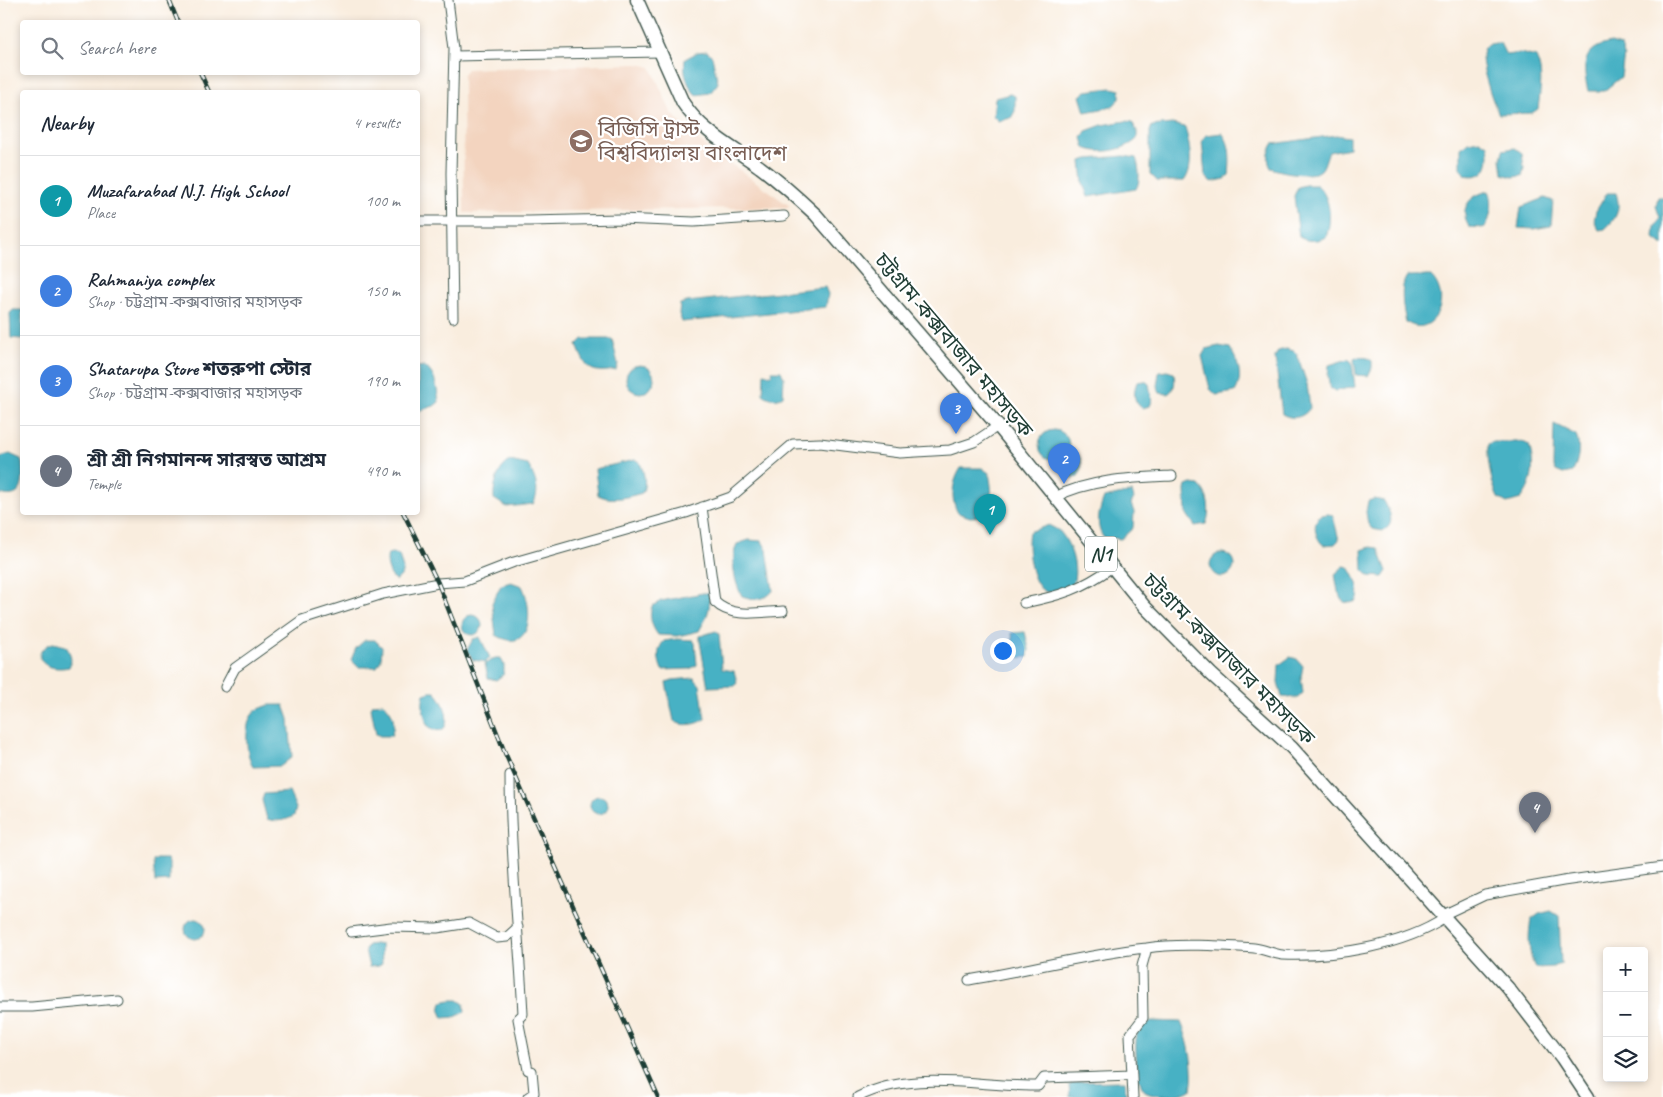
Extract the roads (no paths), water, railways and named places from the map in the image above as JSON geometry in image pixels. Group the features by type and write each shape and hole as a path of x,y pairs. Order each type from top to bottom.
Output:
{"highway":[{"name":"চট্টগ্রাম-কক্সবাজার মহাসড়ক","path":"637,0 683,103 692,117 711,134 790,190 816,215 998,426 1144,606 1211,674 1292,748 1508,988 1562,1058 1588,1097"}],"street":[{"path":"448,0 454,56 451,222 453,318"},
{"path":"454,56 661,52"},
{"path":"420,221 620,218 694,222 784,216"},
{"path":"225,687 235,668 302,620 383,594 438,583 465,581 514,562 732,497 793,444 820,443 900,453 950,450 974,442 998,426"},
{"path":"1055,497 1073,488 1101,482 1172,476"},
{"path":"702,507 715,602 723,610 735,613 783,611"},
{"path":"1024,603 1059,596 1083,586 1112,567"},
{"path":"510,775 510,831 523,1014 518,1019 528,1070 532,1071 534,1083 534,1093 528,1097"},
{"path":"969,980 1027,970 1098,953 1147,948 1256,948 1281,955 1331,954 1372,946 1428,929 1444,917 1485,895 1663,866"},
{"path":"351,932 391,927 437,928 469,923 497,938 507,937 518,926"},
{"path":"1133,1097 1130,1035 1143,1018 1142,966 1147,948"},
{"path":"0,1007 32,1007 117,998"},
{"path":"858,1097 873,1090 897,1083 944,1082 1038,1086 1044,1078 1132,1075"}],"water":[{"path":"1500,43 1506,55 1520,53 1536,57 1541,76 1538,109 1532,113 1499,114 1487,82 1482,55 1485,47"},
{"path":"1611,43 1621,46 1624,55 1621,77 1604,91 1588,91 1585,74 1586,59 1594,49"},
{"path":"707,51 712,56 718,83 710,93 696,95 686,78 685,59 698,52"},
{"path":"1112,88 1120,90 1120,98 1112,107 1085,112 1080,96 1086,91"},
{"path":"1010,94 1015,96 1015,111 1011,118 998,121 993,116 995,98"},
{"path":"1126,121 1132,122 1137,131 1137,139 1132,143 1120,149 1105,151 1085,148 1082,138 1086,131 1102,125"},
{"path":"1172,124 1185,127 1190,155 1189,169 1184,181 1157,181 1150,174 1150,131 1152,126"},
{"path":"1222,133 1229,148 1229,176 1225,179 1211,182 1205,176 1202,140 1206,135"},
{"path":"1336,135 1349,137 1349,148 1329,152 1321,170 1311,174 1297,174 1271,168 1269,156 1273,144"},
{"path":"1479,140 1488,145 1489,158 1486,168 1479,175 1465,175 1461,169 1461,148 1468,142"},
{"path":"1515,148 1522,153 1524,168 1522,176 1512,177 1503,174 1501,159 1503,150"},
{"path":"1124,156 1136,158 1139,182 1136,189 1088,197 1083,183 1081,161"},
{"path":"1317,185 1322,190 1328,203 1329,224 1326,237 1309,240 1299,237 1294,196 1298,187"},
{"path":"1489,191 1491,205 1490,216 1486,225 1484,228 1469,227 1465,208 1471,199"},
{"path":"1607,193 1616,193 1618,209 1609,225 1605,229 1599,230 1594,220 1596,211"},
{"path":"1658,197 1663,197 1663,245 1654,238 1655,227 1660,218 1656,206"},
{"path":"1545,198 1553,201 1551,226 1533,229 1518,228 1521,207"},
{"path":"1407,276 1431,276 1438,285 1440,305 1437,314 1424,326 1415,326 1406,322 1402,292"},
{"path":"825,287 828,294 826,307 682,322 679,314 680,304 687,302"},
{"path":"13,310 20,310 20,339 11,338 10,313"},
{"path":"583,339 612,339 618,364 616,370 594,370 586,365 577,345"},
{"path":"1219,346 1230,348 1239,370 1239,381 1235,392 1216,395 1210,389 1202,356 1206,349"},
{"path":"1286,349 1297,354 1307,384 1310,408 1298,417 1282,414 1275,357 1278,351"},
{"path":"1359,357 1368,358 1372,361 1372,368 1368,376 1356,375 1354,359"},
{"path":"1348,359 1352,362 1355,387 1335,391 1330,388 1329,365"},
{"path":"640,365 650,369 654,379 650,389 640,393 630,389 626,379 630,369"},
{"path":"424,366 431,373 437,387 439,402 434,406 420,410 420,367"},
{"path":"772,371 781,371 784,378 783,396 778,398 770,398 763,394 764,373 771,375"},
{"path":"1167,371 1174,373 1174,387 1168,394 1160,393 1157,386 1159,372"},
{"path":"1145,381 1149,384 1152,401 1150,406 1142,408 1135,400 1135,389 1137,382"},
{"path":"1554,424 1576,435 1578,454 1573,472 1563,474 1556,471 1553,465"},
{"path":"1054,430 1065,434 1069,445 1065,456 1054,460 1043,456 1039,445 1043,434"},
{"path":"1492,442 1523,442 1529,445 1533,466 1531,480 1521,499 1507,503 1498,498 1489,465 1488,444"},
{"path":"10,454 20,459 20,490 15,494 0,494 0,457"},
{"path":"1078,454 1082,466 1077,477 1072,478 1066,475 1061,467 1065,456"},
{"path":"634,460 639,461 643,473 645,482 642,493 614,498 598,495 595,469"},
{"path":"510,461 528,465 531,470 537,489 533,504 507,507 494,499 494,488 499,472"},
{"path":"961,468 982,468 989,473 991,495 989,506 984,516 970,517 958,513 955,508 953,491"},
{"path":"1192,484 1199,485 1207,498 1209,509 1206,524 1195,526 1186,513 1185,490 1186,486"},
{"path":"1132,492 1134,498 1131,504 1134,512 1133,528 1121,539 1103,537 1098,523 1104,498"},
{"path":"1374,499 1384,501 1390,513 1391,521 1383,531 1372,529 1368,524 1366,512 1368,501"},
{"path":"1329,514 1333,516 1339,540 1335,544 1323,545 1316,534 1315,526 1320,515"},
{"path":"1049,525 1060,531 1066,539 1073,558 1075,572 1073,584 1051,593 1039,587 1035,580 1030,564 1028,546 1029,532"},
{"path":"749,540 762,541 767,550 773,591 763,598 755,599 742,596 735,577 733,563 737,544"},
{"path":"1370,547 1378,548 1387,571 1383,577 1369,576 1363,570 1362,550"},
{"path":"1222,553 1231,556 1234,565 1231,574 1222,577 1213,574 1210,565 1213,556"},
{"path":"388,554 399,555 403,569 401,576 396,581 391,576 387,565"},
{"path":"1344,566 1349,567 1359,592 1357,601 1350,603 1344,602 1338,592 1335,574"},
{"path":"511,582 522,586 526,596 529,617 523,635 517,639 508,640 496,635 492,603 501,585"},
{"path":"709,593 709,609 699,631 678,636 658,635 651,621 652,606 661,601"},
{"path":"472,615 479,618 482,625 479,632 472,635 465,632 462,625 465,618"},
{"path":"716,631 719,634 722,669 734,671 737,682 735,686 708,687 700,636"},
{"path":"1025,632 1029,649 1028,657 1015,658 1012,633"},
{"path":"480,637 490,658 486,662 473,660 467,650 473,639"},
{"path":"677,639 693,640 695,643 697,665 690,669 662,670 659,659 661,644 664,641"},
{"path":"365,640 375,640 382,647 381,660 377,667 358,667 351,660 356,648"},
{"path":"53,643 66,646 71,662 69,667 51,667 41,660 41,651"},
{"path":"1290,657 1297,659 1303,666 1301,677 1303,693 1298,698 1282,697 1278,682 1279,665"},
{"path":"495,658 501,658 504,665 504,674 496,680 488,678 485,664"},
{"path":"694,678 700,685 705,719 698,723 677,723 674,721 666,683 672,680"},
{"path":"435,692 445,707 446,722 444,728 440,730 435,730 427,725 423,710 424,694"},
{"path":"383,703 390,710 393,718 391,736 376,734 371,708 373,704"},
{"path":"269,705 284,705 289,719 292,757 281,766 253,767 247,749 249,720 259,709"},
{"path":"289,792 296,808 294,816 274,821 267,819 262,800 264,794"},
{"path":"599,796 605,799 608,805 605,811 599,814 593,811 590,805 593,799"},
{"path":"167,859 169,863 169,881 155,882 153,861"},
{"path":"1551,911 1559,916 1561,964 1553,967 1535,968 1529,944 1531,920 1539,914"},
{"path":"191,919 199,919 205,925 205,933 199,939 191,939 185,933 185,925"},
{"path":"368,945 381,945 382,964 369,967 365,950"},
{"path":"458,1000 464,1004 465,1012 455,1017 443,1018 440,1011 442,1002"},
{"path":"1151,1021 1181,1022 1190,1055 1191,1090 1175,1095 1161,1095 1149,1093 1142,1087 1137,1064 1136,1039 1143,1026"},
{"path":"1125,1081 1126,1097 1070,1097 1069,1085 1078,1082"}],"railway":[{"path":"169,0 177,20"},
{"path":"201,75 208,90"},
{"path":"404,515 438,583 505,753 658,1097"}],"place":[{"name":"বিজিসি ট্রাস্ট বিশ্ববিদ্যালয় বাংলাদেশ","path":"581,141"},
{"name":"Shatarupa Store শতরুপা স্টোর","path":"956,434"},
{"name":"Rahmaniya complex","path":"1064,484"},
{"name":"Muzafarabad N.J. High School","path":"990,535"},
{"name":"শ্রী শ্রী নিগমানন্দ সারস্বত আশ্রম","path":"1535,833"}]}
